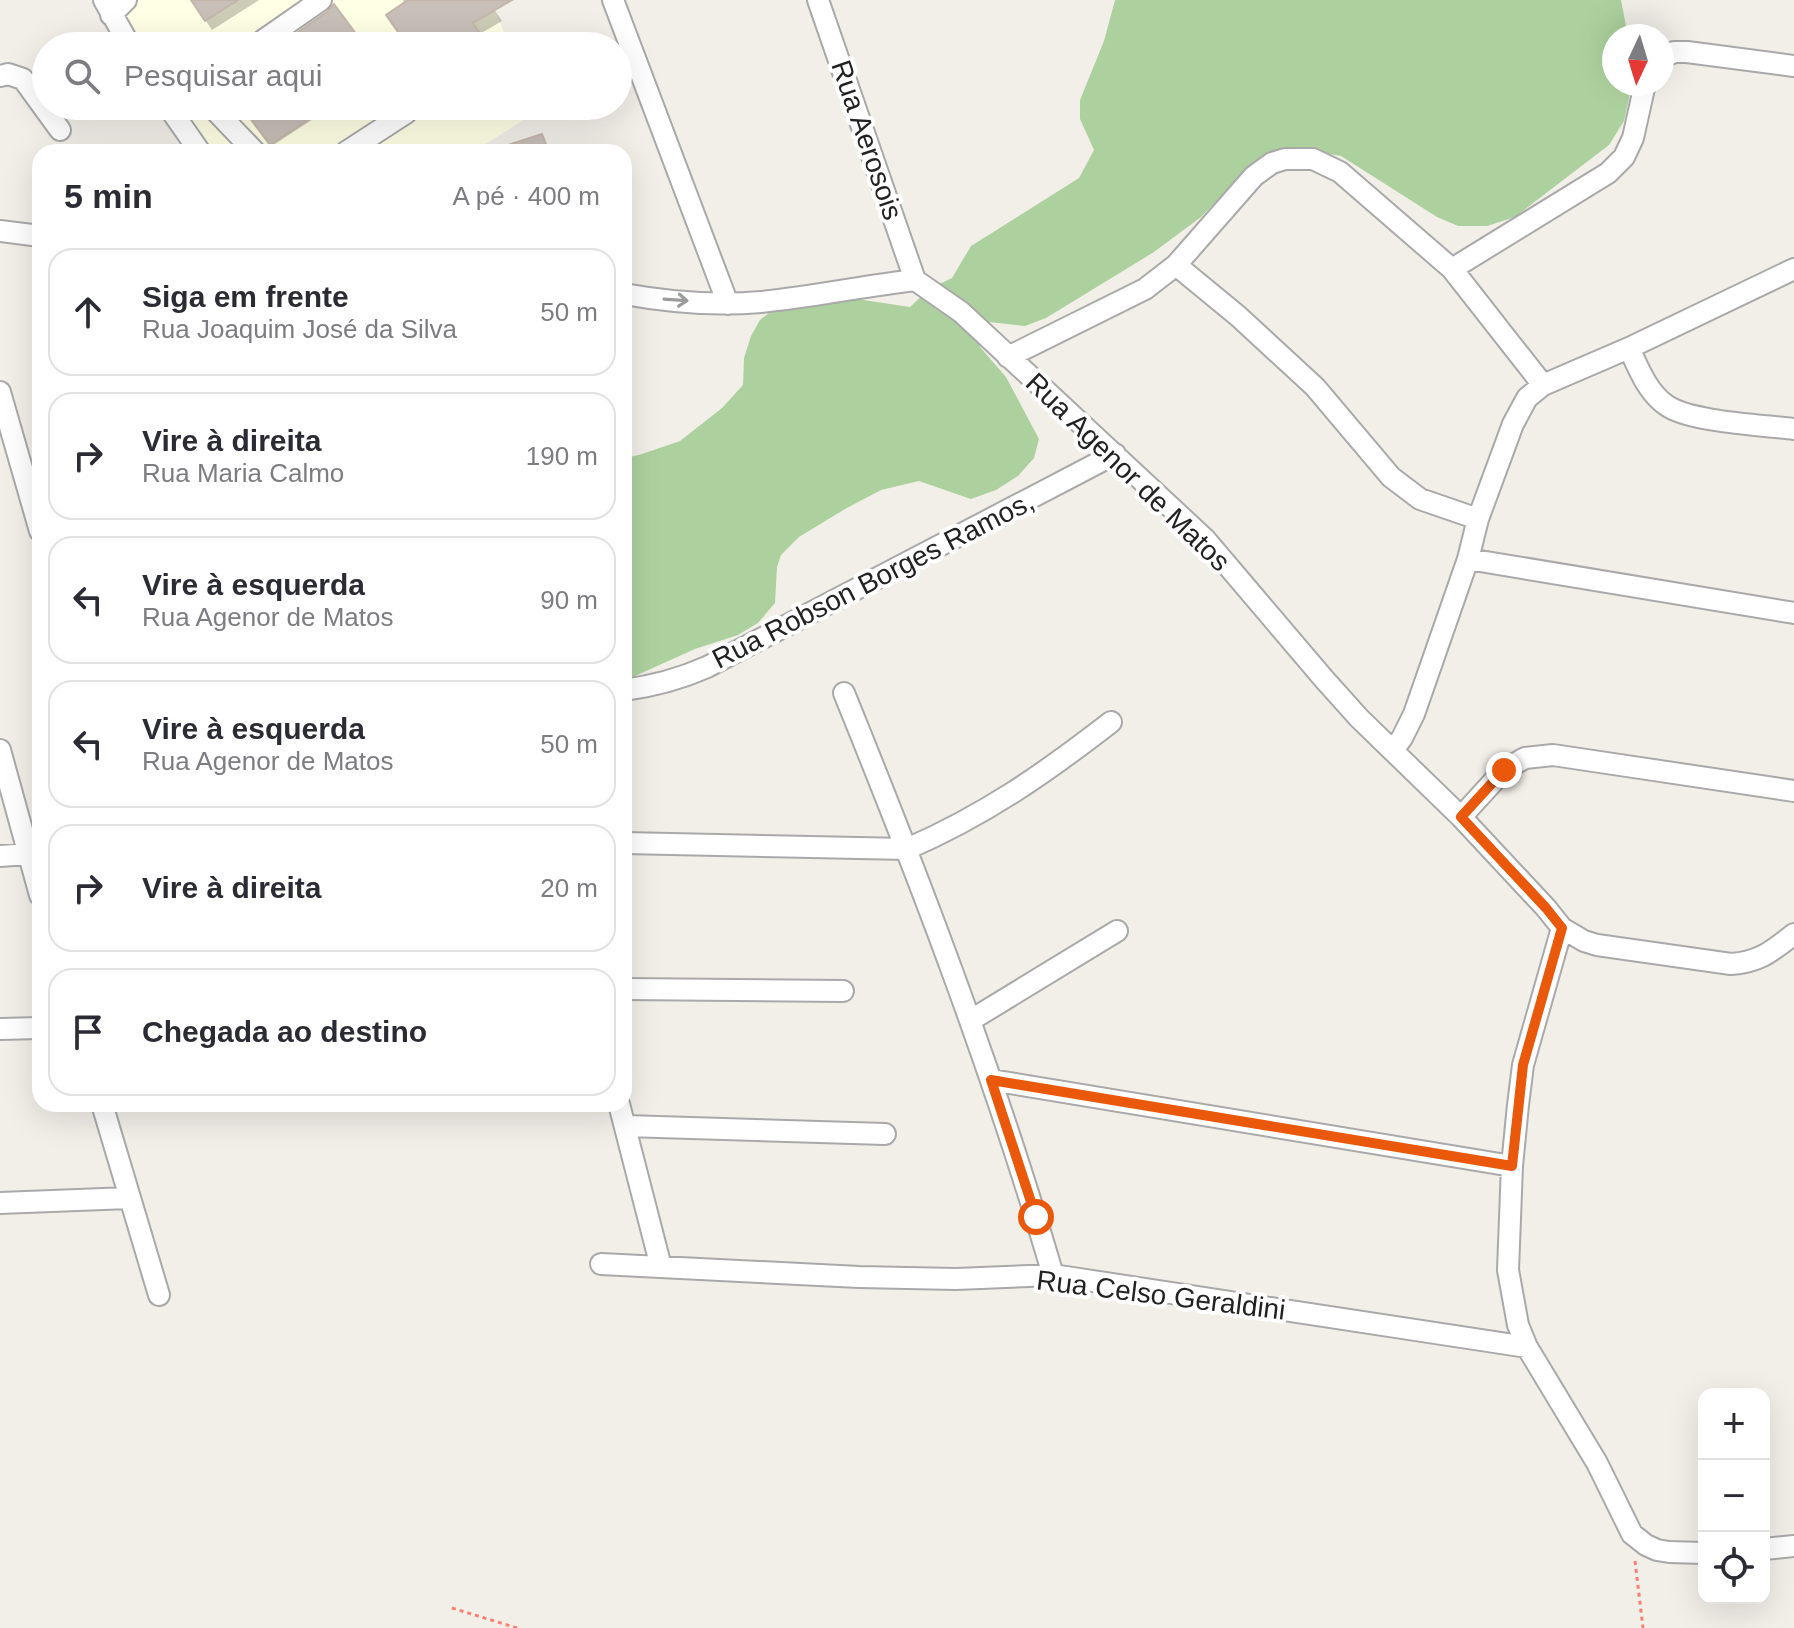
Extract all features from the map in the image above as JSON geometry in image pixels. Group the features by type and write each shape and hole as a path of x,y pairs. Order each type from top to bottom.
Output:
{"street":[{"path":"275,32 321,0"},
{"path":"613,0 625,32"},
{"name":"Rua Aerosois","path":"818,0 915,280"},
{"path":"114,5 125,32"},
{"path":"632,50 728,304"},
{"path":"1674,52 1794,66"},
{"path":"0,76 8,74 23,79 32,91"},
{"path":"1452,269 1608,173 1624,157 1633,138 1642,96"},
{"path":"53,120 60,130"},
{"path":"178,120 194,144"},
{"path":"224,120 247,144"},
{"path":"358,144 395,120"},
{"path":"1008,357 1145,289 1176,265 1254,176 1272,163 1285,159 1313,159 1340,172 1452,269 1543,385"},
{"path":"0,231 32,235"},
{"path":"1176,265 1238,316 1315,387 1391,477 1420,499 1478,519"},
{"path":"1393,750 1414,714 1468,559 1478,519 1513,424 1527,398 1543,385 1629,348 1794,269"},
{"path":"632,296 728,304 763,302 915,280"},
{"name":"Rua Agenor de Matos","path":"915,280 961,312 1205,539 1324,679 1461,817 1562,928 1597,945 1731,964 1763,958 1794,934"},
{"path":"1629,348 1648,385 1666,405 1695,417 1794,429"},
{"path":"0,392 32,503"},
{"name":"Rua Robson Borges Ramos,","path":"632,689 680,679 707,667 1115,454"},
{"path":"1468,559 1794,613"},
{"path":"844,693 971,1020 1053,1275"},
{"path":"632,843 907,849 997,803 1051,768 1111,722"},
{"path":"0,750 32,868"},
{"path":"1461,817 1504,770 1525,758 1553,755 1794,791"},
{"path":"0,856 28,854"},
{"path":"1562,928 1523,1065 1512,1166 1508,1270 1518,1325 1527,1347 1597,1463 1632,1534 1657,1550 1698,1553"},
{"path":"971,1020 1117,931"},
{"path":"632,989 843,991"},
{"path":"0,1029 32,1028"},
{"path":"991,1080 1512,1166"},
{"path":"104,1112 159,1295"},
{"path":"622,1112 661,1267"},
{"path":"626,1126 885,1134"},
{"path":"0,1203 129,1198"},
{"name":"Rua Celso Geraldini","path":"601,1264 859,1277 956,1279 1053,1275 1527,1347"},
{"path":"1770,1548 1794,1546"}],"path":[{"path":"1632,1534 1643,1628"},
{"path":"452,1608 517,1628"}],"shaded area":[{"path":"139,0 492,0 504,32 131,32 122,18"},
{"path":"189,120 524,120 486,144 209,144"}],"green space":[{"path":"1115,0 1621,0 1626,24 1602,24 1602,96 1629,96 1624,121 1609,145 1515,217 1487,226 1458,226 1437,217 1341,156 1293,148 1268,157 1241,176 1201,217 1154,252 1046,318 1025,326 989,322 981,326 977,334 980,347 1006,377 1039,439 1034,458 1018,476 996,490 971,499 919,481 881,490 799,537 781,555 777,567 775,603 758,623 738,635 695,649 632,677 632,456 680,441 722,408 743,385 744,358 751,336 760,320 770,312 805,298 830,295 910,307 929,289 952,278 971,246 1079,178 1094,150 1080,119 1080,100 1104,41"}],"building":[{"path":"191,0 238,0 205,21"},
{"path":"408,0 512,0 473,23 479,32 398,32 386,15"},
{"path":"334,4 355,32 298,32"},
{"path":"251,120 308,120 272,144"},
{"path":"542,134 546,144 511,144"}],"route":[{"path":"1036,1217 991,1080 1512,1166 1523,1065 1562,928 1461,817 1504,770"}]}
